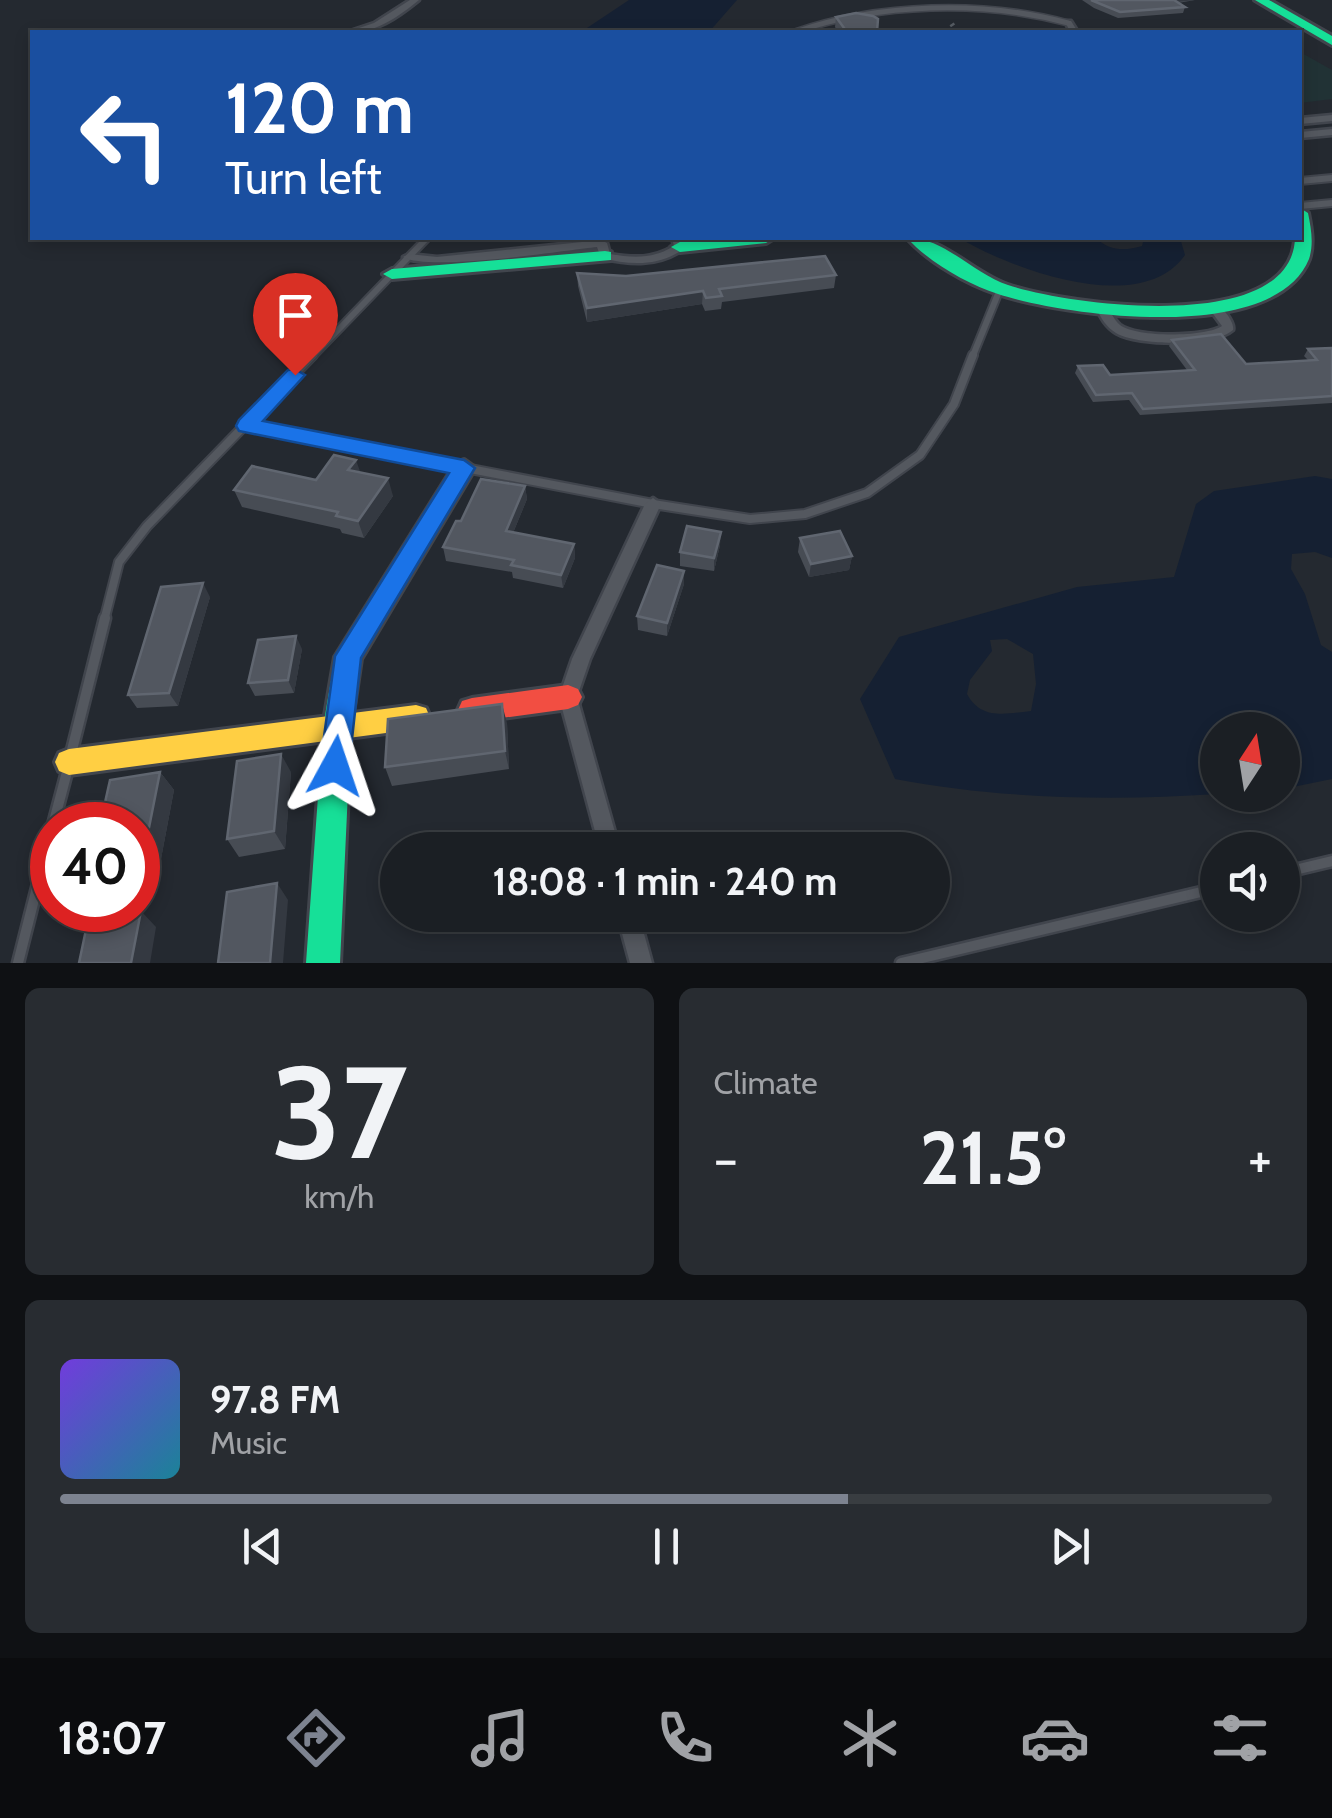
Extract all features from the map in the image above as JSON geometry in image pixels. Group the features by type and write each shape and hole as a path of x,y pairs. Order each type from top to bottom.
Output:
{"street":[{"path":"358,30 376,25 414,0"},
{"path":"1261,0 1332,41"},
{"path":"1302,121 1332,118"},
{"path":"1302,135 1332,132"},
{"path":"918,240 1000,288 1138,313 1214,307 1265,294 1296,267 1304,240 1302,224"},
{"path":"400,265 604,246 635,262 666,258 678,242 722,240"},
{"path":"323,963 337,727 348,656 464,468"},
{"path":"605,832 568,698 580,659 653,504"},
{"path":"70,762 568,698"},
{"path":"633,932 641,963"}],"lane":[{"path":"799,30 841,14 969,4 1039,9 1071,28"},
{"path":"1302,181 1330,180"},
{"path":"1302,209 1332,203"},
{"path":"60,802 119,562 147,526 425,240"},
{"path":"246,426 653,504 750,519 805,514 867,493 920,455 945,416 1000,288"},
{"path":"1300,869 1332,861"},
{"path":"901,963 1200,892"},
{"path":"18,963 30,916"}],"shaded area":[{"path":"1302,53 1332,70 1332,99 1302,103"}],"water":[{"path":"629,0 737,0 711,30 584,30"},
{"path":"963,240 1099,240 1123,249 1142,246 1144,240 1181,240 1185,255 1165,274 1139,283 1108,285 1042,274"},
{"path":"1315,476 1332,479 1332,558 1315,552 1292,554 1291,569 1305,594 1321,645 1332,652 1332,779 1300,786 1300,712 1200,712 1200,795 1055,797 974,791 895,779 860,699 899,637 1077,587 1174,577 1196,504 1214,491","holes":["1007,639 1033,654 1036,684 1031,711 987,712 967,694 970,680 992,651 990,640"]}],"building":[{"path":"1091,0 1174,0 1185,7 1120,12"},
{"path":"856,13 873,16 878,19 877,30 846,30 836,17"},
{"path":"825,256 836,275 719,289 722,296 706,298 703,291 587,308 577,273 626,276"},
{"path":"1221,334 1246,364 1317,360 1308,349 1332,348 1332,396 1143,409 1132,393 1096,395 1078,366 1103,365 1110,375 1195,370 1172,340"},
{"path":"334,455 356,460 348,470 388,478 358,521 336,516 338,512 234,490 252,466 316,480"},
{"path":"481,479 525,486 506,531 574,544 561,575 511,565 514,560 443,547 456,521 461,521"},
{"path":"687,526 721,532 714,558 680,552"},
{"path":"840,531 852,556 811,564 800,538"},
{"path":"657,565 684,571 667,623 637,616"},
{"path":"203,583 169,693 128,695 161,587"},
{"path":"296,636 288,680 248,683 258,640"},
{"path":"502,704 505,751 385,767 388,719"},
{"path":"281,754 274,831 227,839 237,761"},
{"path":"160,772 154,802 105,802 110,780"},
{"path":"277,883 270,963 218,963 227,892"},
{"path":"85,932 137,932 131,963 79,963"}],"traffic: fast":[{"path":"1261,0 1332,41"},
{"path":"918,240 978,279 1001,289 1069,306 1156,312 1200,310 1239,302 1272,288 1299,260 1302,226"},
{"path":"680,247 747,240"},
{"path":"392,274 605,256"},
{"path":"323,963 337,727 348,657 464,468"}],"traffic: slow":[{"path":"69,762 416,717"}],"traffic: jam":[{"path":"472,710 568,697"}],"route":[{"path":"295,375 246,426 464,468 348,656 335,766"}]}
